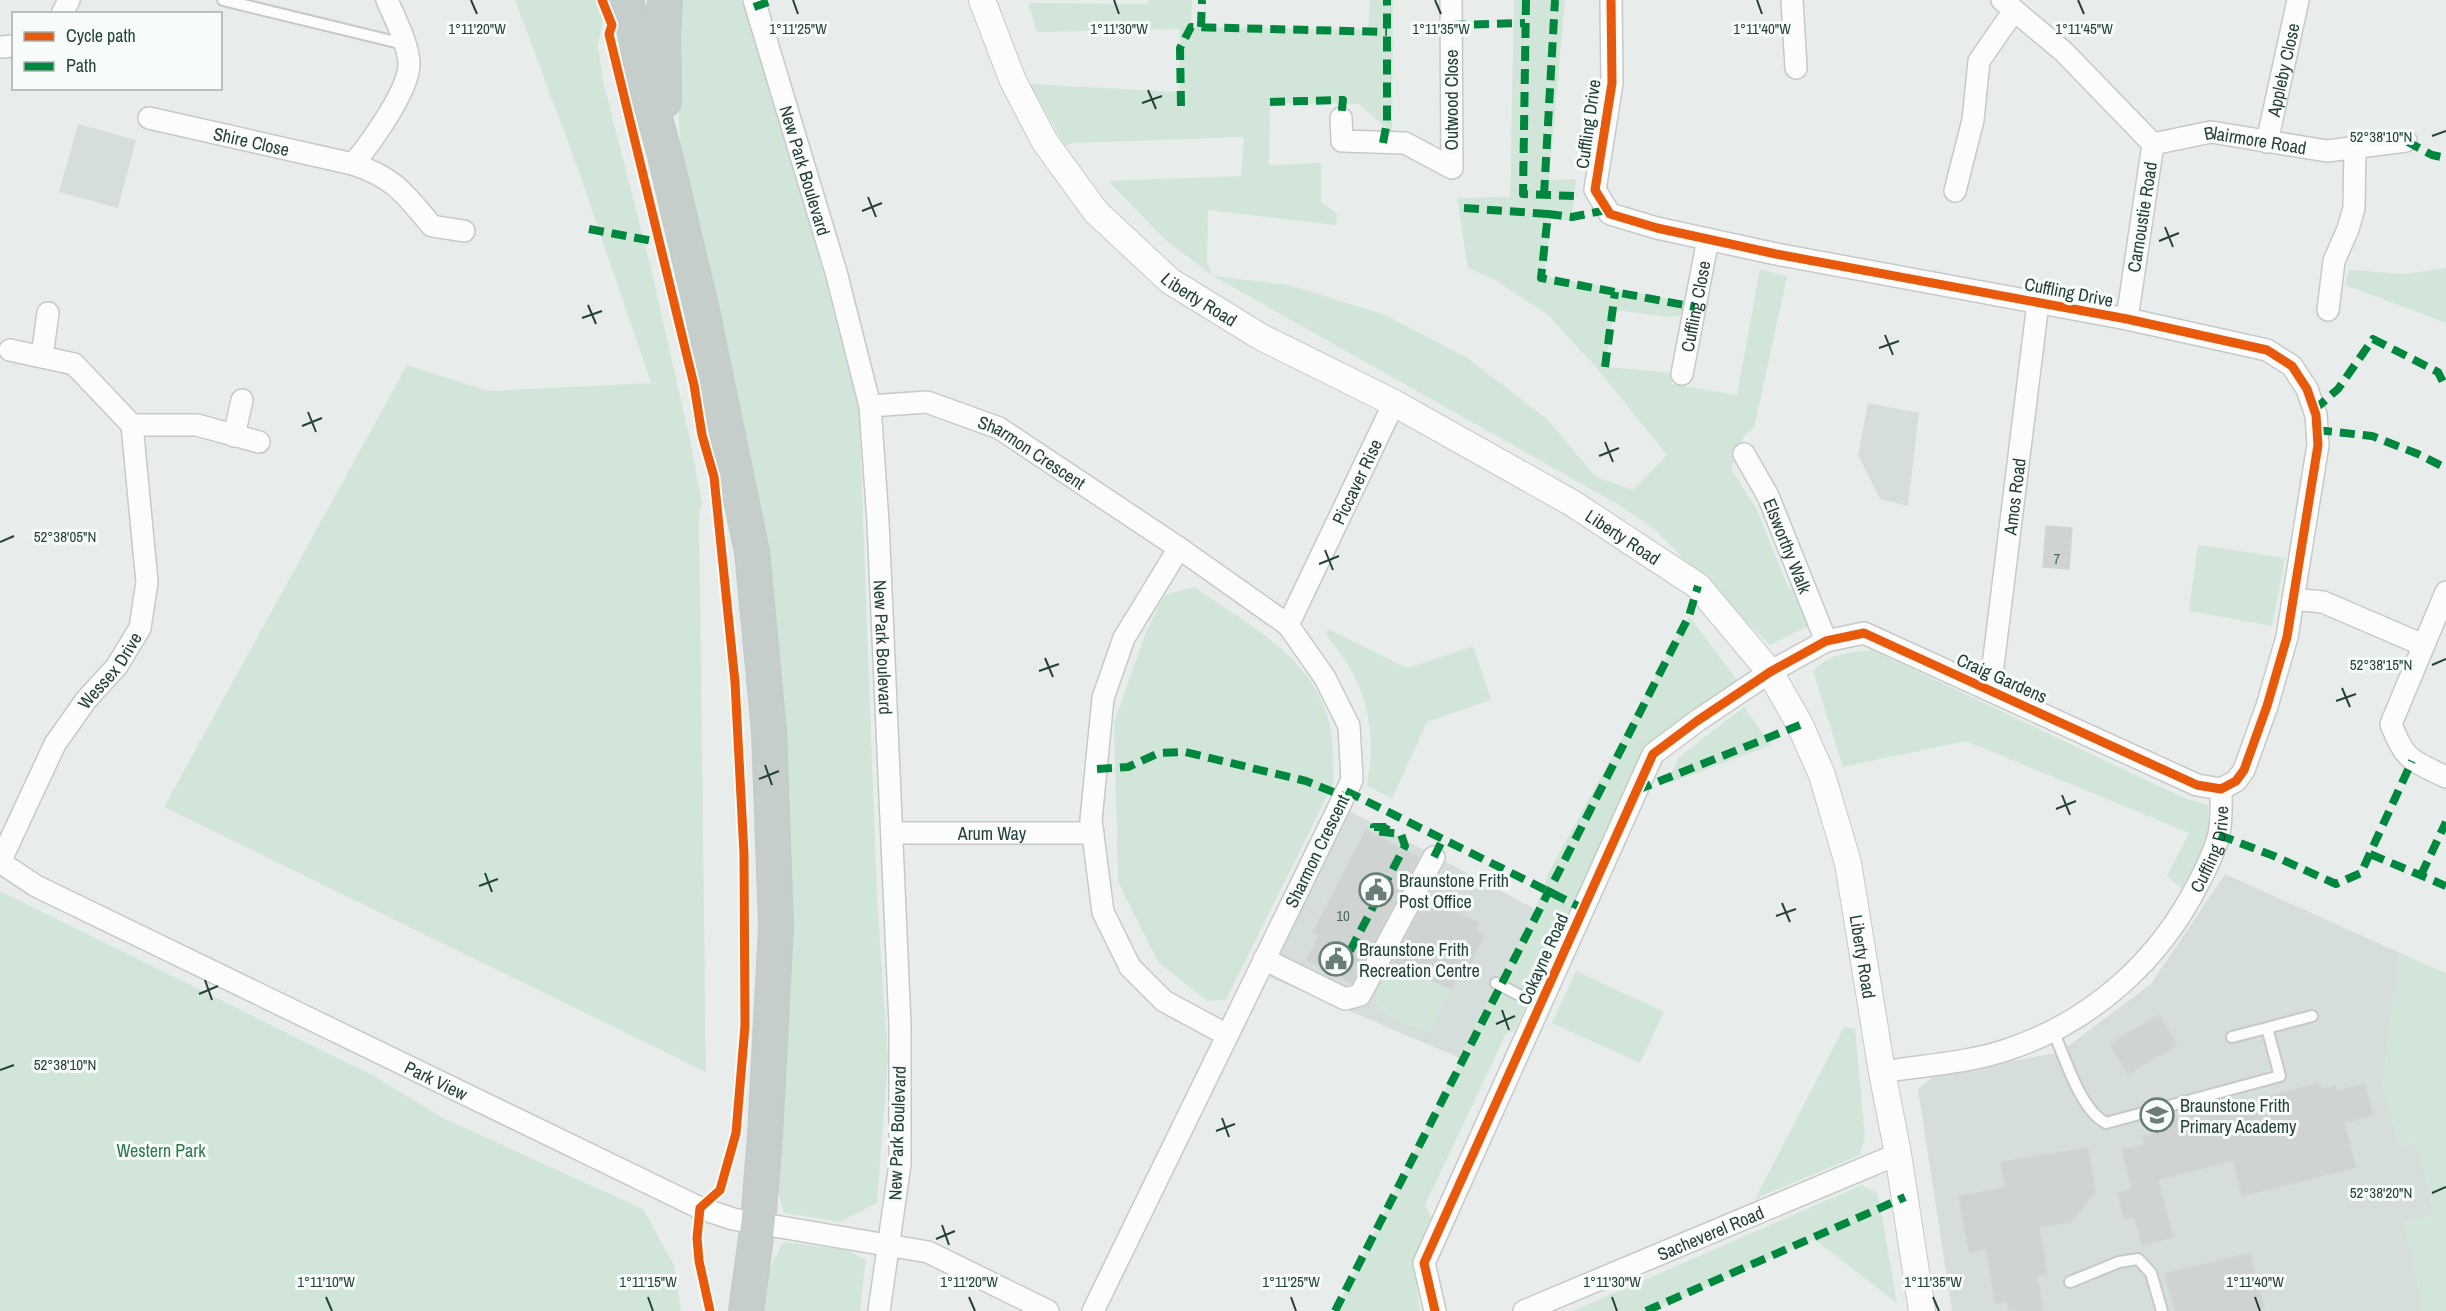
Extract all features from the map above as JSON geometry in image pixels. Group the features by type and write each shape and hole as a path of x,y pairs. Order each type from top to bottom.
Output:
{"highway":[{"path":"625,0 632,19 645,83 664,151 702,311 752,552 770,731 776,926 765,1136 758,1223 746,1311"},
{"path":"664,151 665,0"}],"street":[{"path":"352,164 370,145 399,96 409,65 404,44 387,0"},
{"name":"New Park Boulevard","path":"754,0 836,272 870,406 878,522 900,1025 900,1164 879,1311"},
{"name":"Liberty Road","path":"982,0 1012,81 1045,142 1096,212 1170,281 1261,337 1394,403 1572,503 1698,586 1770,672 1800,725 1822,775 1848,863 1882,1072 1898,1154 1922,1311"},
{"name":"Outwood Close","path":"1341,118 1341,141 1405,143 1452,168 1450,0"},
{"name":"Cuffling Drive","path":"1611,0 1612,83 1595,190 1610,214 1657,228 1776,254 2127,319 2267,350 2292,366 2307,389 2316,415 2318,445 2287,637 2267,706 2244,770 2236,781 2221,789 2219,835 2203,875 2171,931 2148,960 2120,986 2094,1006 2053,1030 2010,1049 1979,1058 1882,1072"},
{"path":"1792,0 1796,68"},
{"name":"Appleby Close","path":"2267,141 2298,0"},
{"path":"1955,191 1973,120 1978,61 2008,6"},
{"name":"Carnoustie Road","path":"2008,6 2064,52 2154,144 2127,319"},
{"name":"Shire Close","path":"149,118 352,164 377,172 398,186 432,226 465,231"},
{"name":"Blairmore Road","path":"2154,144 2211,132 2328,151 2406,141"},
{"path":"2328,310 2334,261 2348,229 2354,208 2355,147"},
{"name":"Cuffling Close","path":"1682,374 1708,239"},
{"name":"Amos Road","path":"1990,690 2038,303"},
{"path":"42,356 48,313"},
{"path":"10,350 74,364 132,425 197,425 259,442"},
{"path":"234,436 242,400"},
{"name":"Sharmon Crescent","path":"870,406 927,402 999,429 1179,548 1288,625 1325,678 1350,726 1352,780 1093,1311"},
{"name":"Piccaver Rise","path":"1288,625 1394,403"},
{"name":"Wessex Drive","path":"0,862 56,744 86,699 117,666 140,628 147,582 132,425"},
{"name":"Elsworthy Walk","path":"1744,454 1768,496 1826,641"},
{"path":"1179,548 1124,638 1103,698 1091,820 1103,912 1130,967 1164,1001 1227,1035"},
{"path":"2446,592 2391,724 2400,748 2412,761 2446,777"},
{"path":"2293,599 2324,602 2423,645"},
{"name":"Craig Gardens","path":"1770,672 1826,641 1864,633 2197,785 2221,789"},
{"name":"Cokayne Road","path":"1435,1311 1424,1263 1653,754 1770,672"},
{"name":"Arum Way","path":"892,833 1093,832"},
{"path":"1264,959 1345,999 1359,995 1434,857"},
{"name":"Park View","path":"0,862 36,886 700,1208 733,1219 928,1252 1048,1311"},
{"name":"Sacheverel Road","path":"1524,1311 1898,1154"}],"lane":[{"path":"223,0 404,44"},
{"path":"1497,983 1540,1006"},
{"path":"2232,1037 2312,1016"},
{"path":"2053,1030 2085,1102 2096,1118 2106,1123 2280,1076 2267,1028"},
{"path":"2070,1282 2119,1262 2138,1259 2151,1273 2162,1311"}],"shaded area":[{"path":"78,124 136,140 118,208 59,192"},
{"path":"1868,403 1919,413 1908,506 1880,499 1858,455"},
{"path":"1348,810 1535,909 1460,1058 1269,977"},
{"name":"Braunstone Frith Primary Academy","path":"2225,874 2400,953 2383,1085 2399,1146 2417,1142 2434,1215 2405,1222 2423,1311 1952,1311 1918,1089 1933,1077 2060,1052 2151,984"}],"green space":[{"path":"515,0 598,0 604,14 598,45 603,81 650,264 702,503 699,512 706,1072 164,807 407,365 488,391 651,383 576,163"},
{"path":"681,0 743,0 796,169 859,409 877,897 888,1058 877,1203 840,1222 784,1213 777,1188 776,697 749,451 707,261 681,161 676,55"},
{"path":"1149,0 1192,0 1191,27 1368,30 1370,0 1393,0 1392,133 1359,104 1270,103 1269,165 1321,163 1321,202 1337,214 1336,225 1208,210 1207,262 1213,276 1168,242 1108,181 1241,176 1244,137 1073,143 1065,146 1030,84 1179,92 1180,29 1037,32 1028,3 1148,4"},
{"path":"1514,0 1565,0 1549,180 1576,179 1571,221 1551,218 1544,276 1686,302 1681,315 1671,317 1614,310 1605,367 1673,373 1672,384 1737,395 1760,269 1787,277 1754,428 1744,436 1731,469 1756,508 1789,589 1799,588 1812,624 1770,645 1654,529 1619,505 1213,276 1289,285 1385,315 1466,357 1548,420 1596,477 1633,490 1667,455 1595,366 1548,315 1495,280 1468,268 1457,198 1510,197"},
{"path":"2446,268 2446,323 2345,285 2349,270 2405,274"},
{"path":"2198,545 2285,558 2272,626 2189,611"},
{"path":"1194,587 1270,639 1303,671 1326,711 1332,747 1333,784 1226,1000 1207,1001 1158,962 1118,882 1114,722 1147,630 1164,595"},
{"path":"1689,616 1737,680 1650,742 1514,1031 1506,1034 1425,1205 1431,1217 1417,1263 1420,1311 1335,1311 1537,905 1549,872"},
{"path":"1328,629 1407,668 1473,646 1491,700 1427,722 1392,799 1367,785 1371,743 1365,705 1350,669 1326,635"},
{"path":"1872,650 2184,798 2208,805 2209,837 2182,889 2167,876 2189,833 1966,741 1843,767 1813,671 1832,657"},
{"path":"1744,707 1771,745 1667,784 1678,758"},
{"name":"Western Park","path":"0,891 372,1075 445,1119 643,1209 674,1265 681,1311 0,1311"},
{"path":"2400,953 2446,973 2446,1311 2423,1311 2404,1222 2434,1215 2417,1142 2399,1146 2383,1085"},
{"path":"1394,962 1402,970 1423,981 1425,977 1451,989 1429,1034 1387,1015 1376,1002 1379,987"},
{"path":"1576,971 1664,1012 1640,1063 1552,1023"},
{"path":"1844,1027 1855,1029 1865,1137 1860,1155 1755,1199"},
{"path":"1862,1185 1878,1194 1897,1303 1814,1239 1651,1311 1573,1311"},
{"path":"783,1242 847,1250 866,1260 860,1311 759,1311 766,1276"}],"building":[{"path":"2046,526 2072,528 2069,569 2043,567"},
{"path":"1366,830 1419,857 1352,983 1307,960 1319,935 1313,932"},
{"path":"1426,899 1479,923 1475,931 1484,935 1464,976 1459,973 1451,989 1425,977 1424,981 1391,965"},
{"path":"2159,1015 2177,1045 2128,1074 2110,1044"},
{"path":"2319,1083 2321,1089 2335,1086 2336,1091 2365,1084 2373,1115 2344,1123 2356,1167 2242,1196 2233,1160 2158,1180 2173,1237 2142,1245 2134,1216 2124,1219 2118,1193 2132,1189 2122,1150 2145,1144 2143,1136 2161,1131 2158,1123 2221,1107 2223,1116 2264,1106 2262,1098"},
{"path":"2088,1148 2095,1192 2071,1222 2039,1227 2047,1274 2037,1276 2043,1311 2009,1311 2007,1301 1995,1303 1986,1249 1969,1252 1959,1196 2005,1188 2001,1162"},
{"path":"2250,1253 2264,1308 2252,1311 2175,1311 2165,1274"}],"marked path":[{"path":"754,7 774,0"},
{"path":"1201,27 1202,0"},
{"path":"1383,143 1387,122 1387,0"},
{"path":"1526,0 1523,194 1574,196"},
{"path":"1544,195 1555,0"},
{"path":"1451,25 1525,23"},
{"path":"1181,106 1180,48 1191,27 1387,32"},
{"path":"1270,102 1343,100 1341,118"},
{"path":"2406,141 2432,155 2446,158"},
{"path":"1464,208 1548,214"},
{"path":"1607,210 1572,217 1548,214 1541,278 1695,307"},
{"path":"589,229 658,242"},
{"path":"1605,367 1615,292"},
{"path":"2314,410 2338,389 2373,339 2438,372 2446,388"},
{"path":"2317,430 2372,436 2446,468"},
{"path":"1335,1311 1689,616 1698,586"},
{"path":"1637,790 1800,725"},
{"path":"1097,769 1128,767 1159,753 1185,752 1306,781 1343,796"},
{"path":"2219,835 2274,856 2336,884 2361,873 2412,761"},
{"path":"1346,791 1584,909"},
{"path":"1350,951 1405,846 1401,834 1375,831 1374,827 1386,827 1393,814"},
{"path":"2421,875 2446,822"},
{"path":"1434,857 1443,839"},
{"path":"2370,854 2446,886"},
{"path":"1646,1311 1905,1197"}],"cycle path":[{"path":"602,0 612,25 609,34 694,385 702,435 714,477 735,682 744,854 745,1026 736,1133 720,1190 700,1208 697,1238 699,1261 710,1311"},
{"path":"1435,1311 1424,1263 1653,754 1770,672 1826,641 1864,633 2197,785 2221,789 2236,781 2244,770 2267,706 2287,637 2318,445 2316,415 2307,389 2292,366 2267,350 2127,319 1776,254 1657,228 1610,214 1595,190 1612,83 1611,0"}],"place":[{"name":"Braunstone Frith Post Office","path":"1376,890"},
{"name":"Braunstone Frith Recreation Centre","path":"1336,959"},
{"name":"Braunstone Frith Primary Academy","path":"2157,1115"}]}
